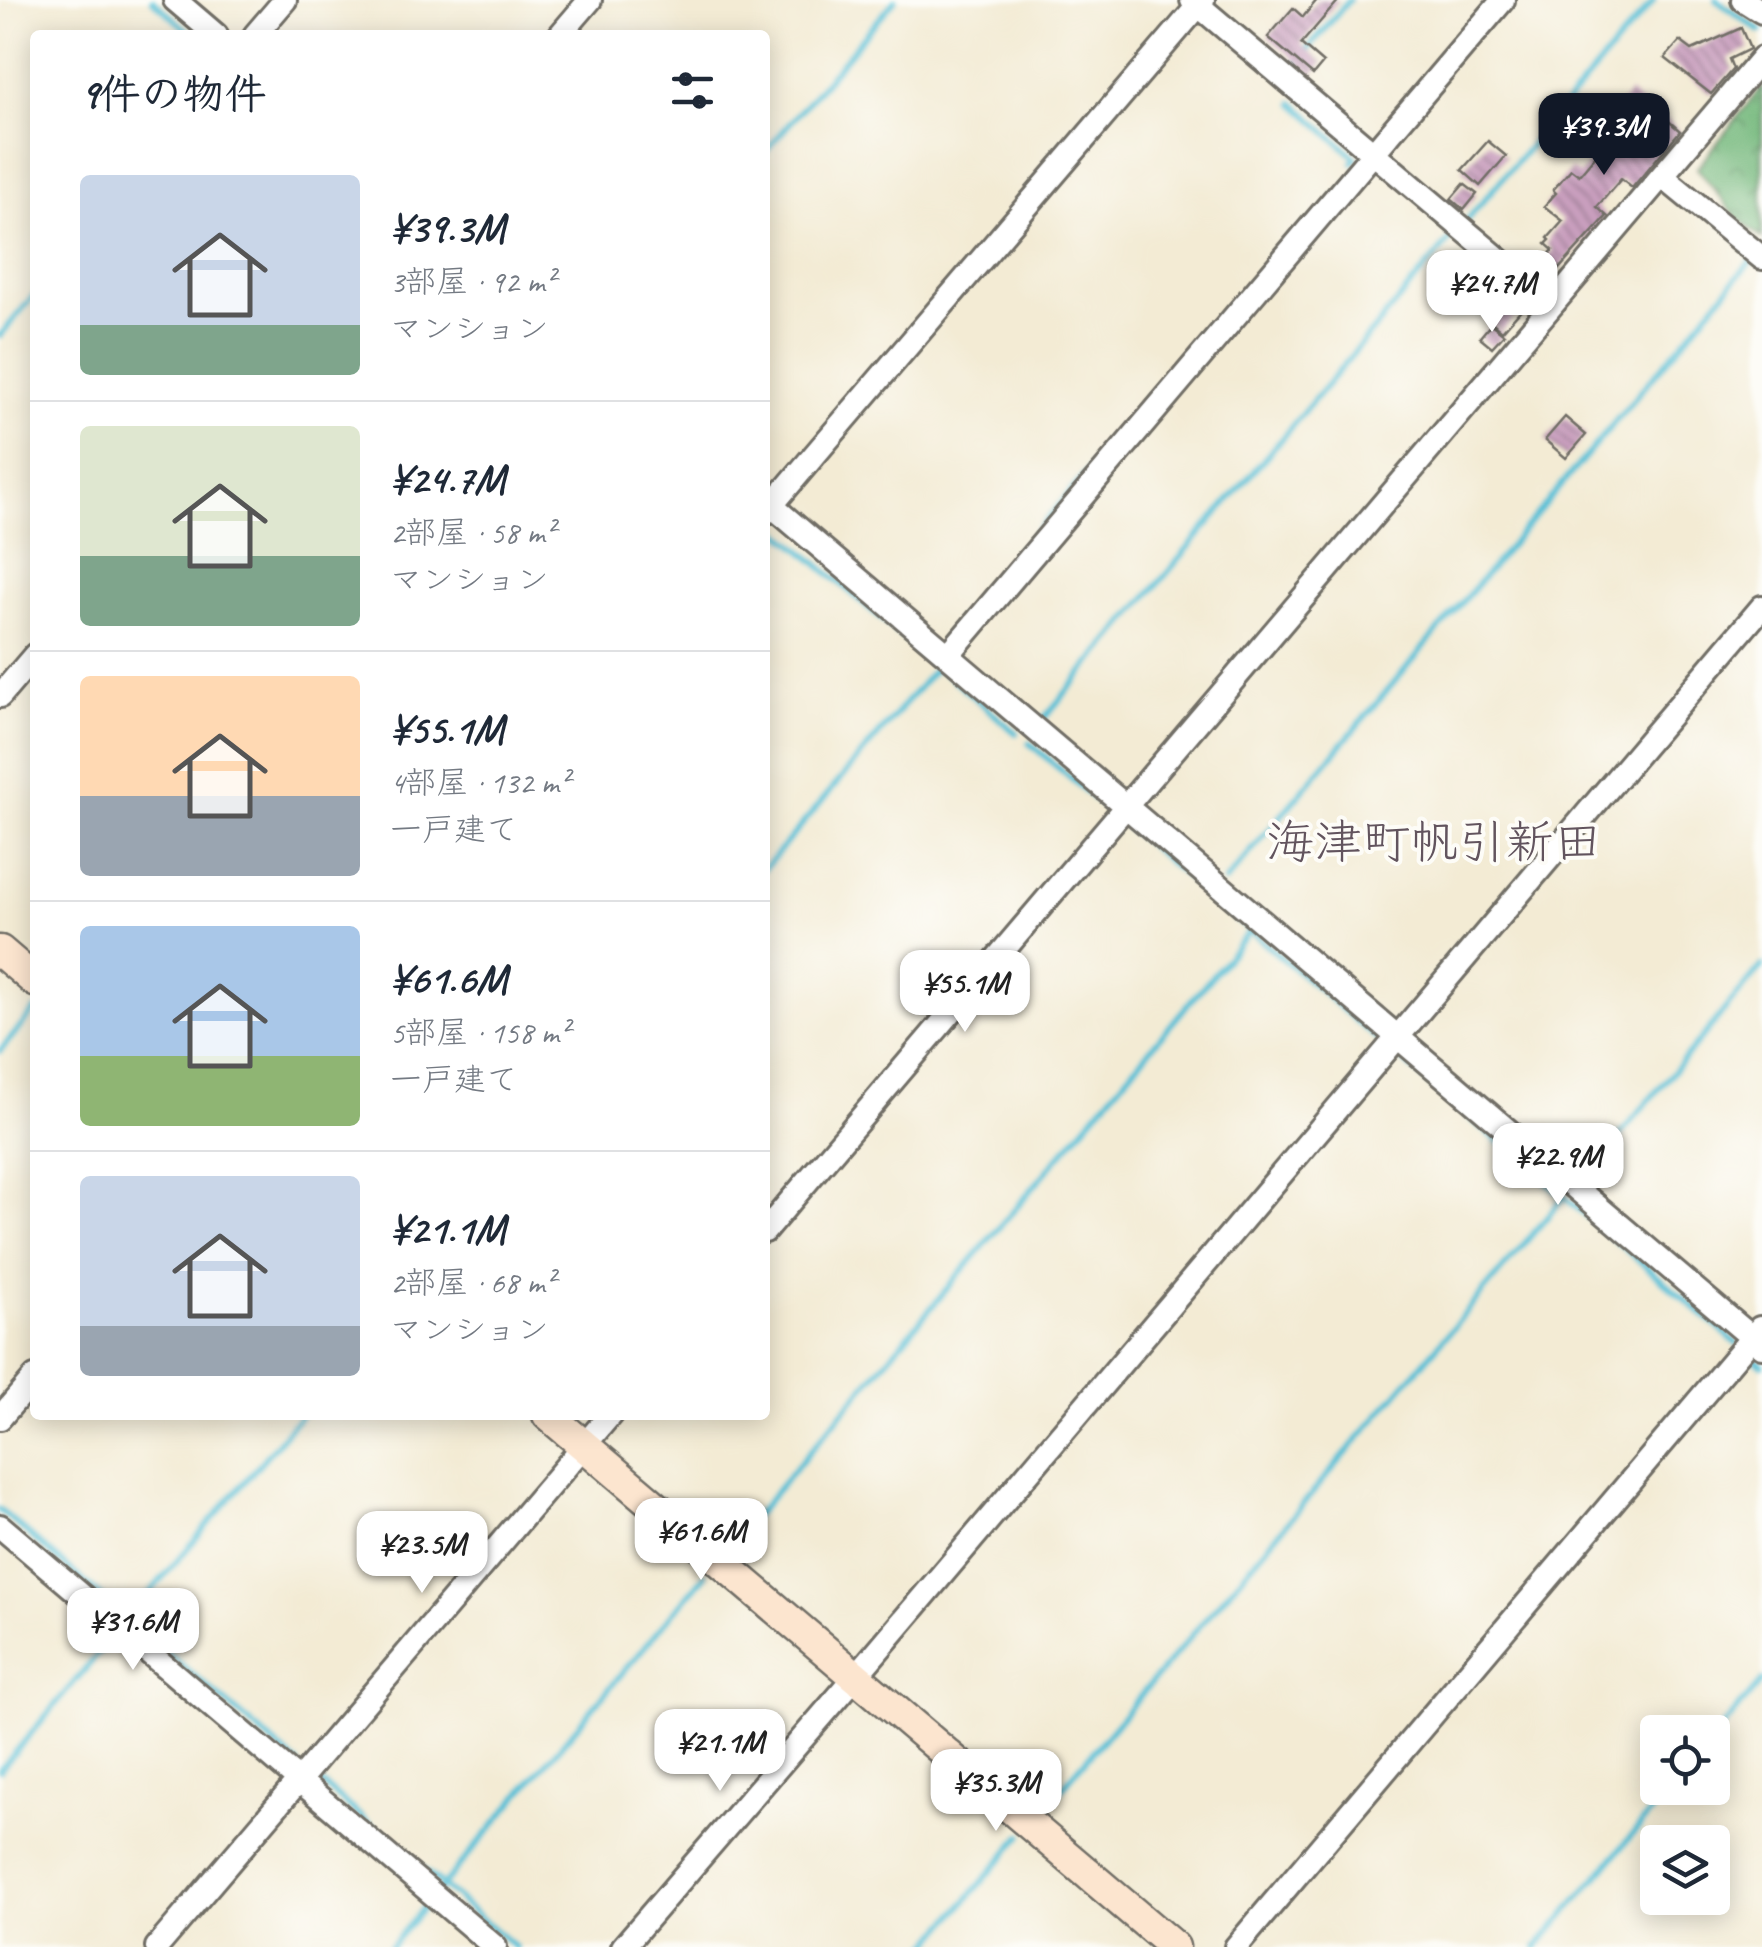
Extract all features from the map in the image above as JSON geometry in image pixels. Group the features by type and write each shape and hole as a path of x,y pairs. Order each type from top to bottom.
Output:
{"street":[{"path":"175,0 210,30"},
{"path":"260,30 285,0"},
{"path":"564,30 590,0"},
{"path":"948,655 1503,0"},
{"path":"1743,0 1762,12"},
{"path":"770,502 1197,2 1552,304"},
{"path":"770,1226 1762,58"},
{"path":"1662,176 1762,258"},
{"path":"770,508 1398,1038 1759,1336 1236,1947"},
{"path":"624,1947 1762,607"},
{"path":"0,696 30,661"},
{"path":"0,951 30,976"},
{"path":"0,1418 30,1383"},
{"path":"554,1420 1174,1947"},
{"path":"157,1947 606,1420"},
{"path":"0,1526 495,1947"}],"green space":[{"path":"1762,86 1762,239 1733,213 1697,168"}],"building":[{"path":"1317,0 1339,0 1301,44 1323,63 1313,75 1268,37 1293,8 1303,17"},
{"path":"1741,28 1750,49 1729,59 1733,69 1711,94 1665,58 1680,41 1692,50"},
{"path":"1629,93 1680,131 1632,188 1621,179 1597,207 1607,216 1548,281 1535,270 1553,250 1546,244 1548,238 1563,221 1544,206 1571,169 1579,175 1612,136 1602,128"},
{"path":"1488,141 1506,156 1480,186 1462,170"},
{"path":"1464,184 1477,194 1464,210 1451,199"},
{"path":"1502,287 1524,306 1502,331 1480,312"},
{"path":"1491,324 1504,334 1492,347 1480,337"},
{"path":"1565,417 1586,435 1566,458 1545,440"}],"waterway":[{"path":"152,0 187,30"},
{"path":"770,146 895,0"},
{"path":"1289,72 1349,0"},
{"path":"1467,220 1654,0"},
{"path":"1716,0 1760,31"},
{"path":"1294,103 1356,158 1353,162"},
{"path":"1040,723 1453,236"},
{"path":"1225,882 1752,260"},
{"path":"0,336 30,300"},
{"path":"945,639 1172,373"},
{"path":"770,524 1016,733"},
{"path":"770,862 937,666"},
{"path":"1029,743 1109,811"},
{"path":"1123,823 1381,1042"},
{"path":"727,1549 1250,931"},
{"path":"1581,1181 1762,966"},
{"path":"0,1051 30,1016"},
{"path":"1393,1052 1736,1343"},
{"path":"1039,1815 1564,1197"},
{"path":"1749,1354 1762,1365"},
{"path":"125,1622 297,1420"},
{"path":"0,1510 297,1763"},
{"path":"439,1890 705,1575"},
{"path":"0,1770 115,1634"},
{"path":"1730,1719 1762,1681"},
{"path":"314,1777 515,1947"},
{"path":"1537,1947 1658,1805"},
{"path":"927,1947 1022,1835"},
{"path":"390,1947 428,1902"}],"district":[{"name":"海津町帆引新田","path":"1434,842"}]}
